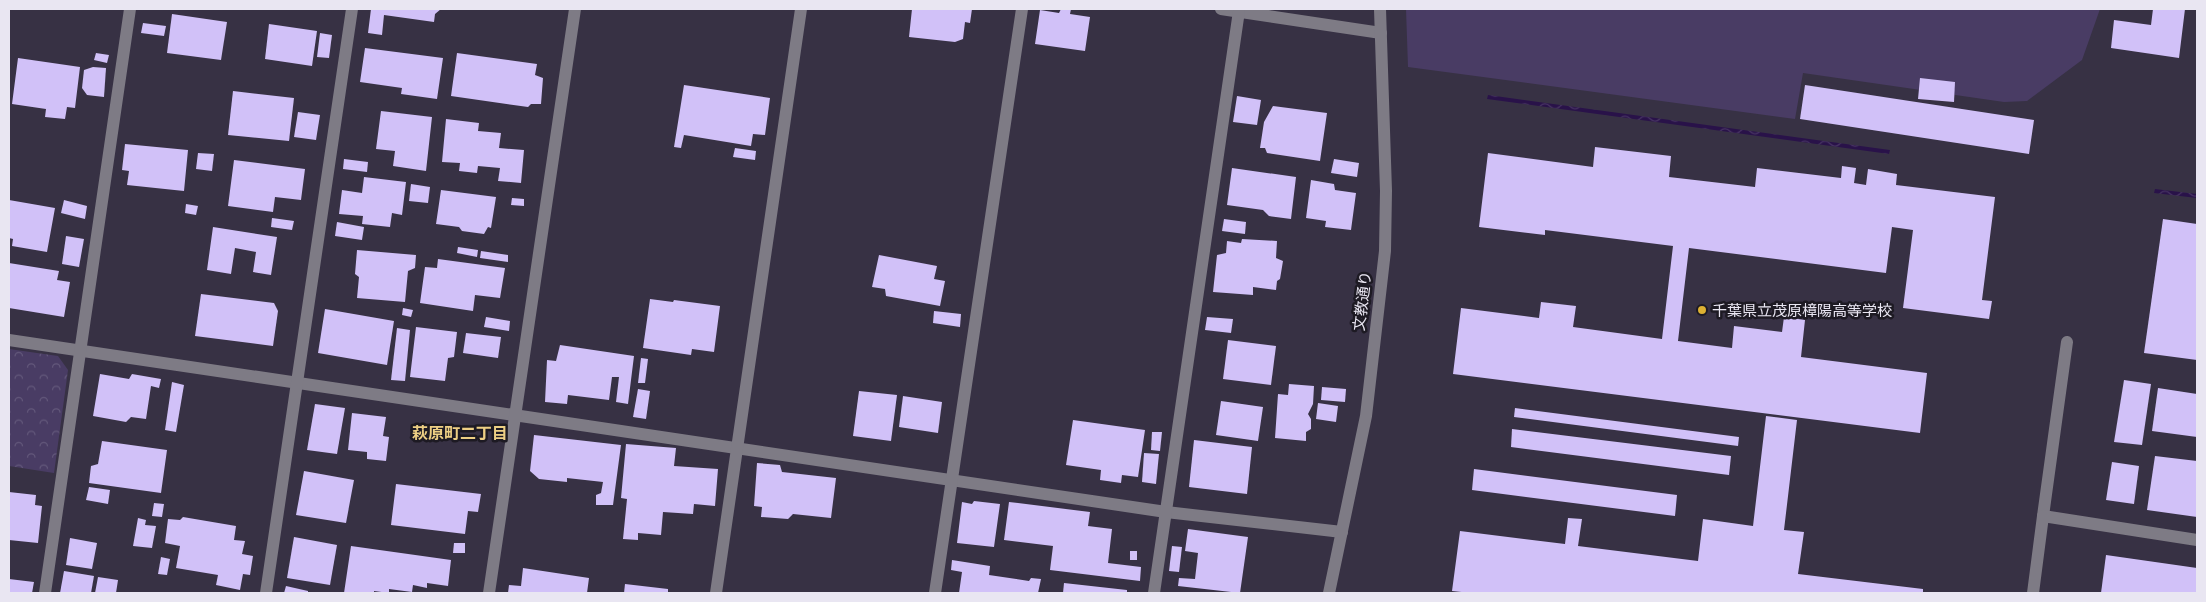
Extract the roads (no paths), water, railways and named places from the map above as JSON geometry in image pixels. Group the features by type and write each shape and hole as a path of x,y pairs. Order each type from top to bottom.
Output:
{"street":[{"path":"45,593 130,9"},
{"path":"266,593 352,9"},
{"path":"489,593 517,415 575,9"},
{"path":"716,593 801,9"},
{"path":"935,593 950,480 1022,9"},
{"path":"1221,9 1381,33"},
{"name":"文教通り","path":"1329,593 1366,416 1385,251 1386,191 1380,9"},
{"path":"1154,593 1239,11"},
{"path":"9,340 1166,512 1342,532"},
{"path":"2033,593 2067,342"},
{"path":"2043,516 2197,540"}],"water":[{"path":"1488,95 1890,150 1889,154 1487,99"},
{"path":"2155,189 2197,194 2197,198 2154,193"}],"place":[{"name":"千葉県立茂原樟陽高等学校","path":"1702,310"}],"district":[{"name":"萩原町二丁目","path":"460,433"}]}
